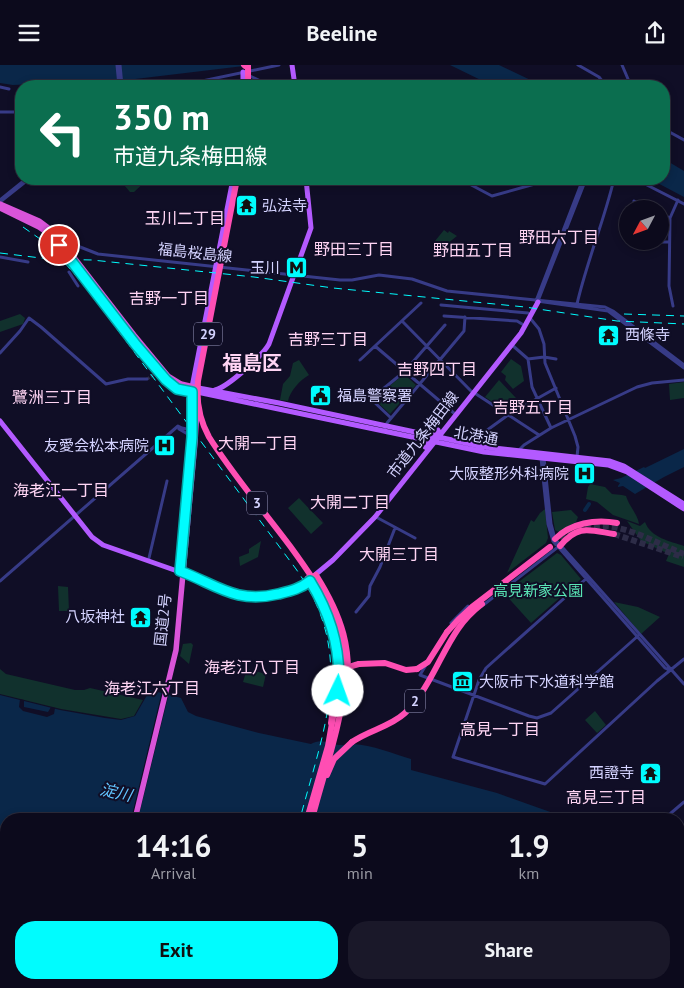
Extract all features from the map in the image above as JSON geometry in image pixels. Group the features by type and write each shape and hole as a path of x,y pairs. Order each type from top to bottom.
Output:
{"highway":[{"name":"3","path":"235,185 198,381 198,407 204,427 212,442 314,578 336,620 344,651 345,678 342,705 314,813"},
{"path":"0,202 44,224 55,233 62,245 134,335 159,372 195,390"},
{"path":"0,208 43,229 62,245"},
{"name":"国道2号","path":"182,570 195,390"},
{"name":"国道2号","path":"135,813 166,689 173,650 195,442 195,390"},
{"path":"554,545 564,531 578,525 599,522 617,523"},
{"path":"554,545 580,530 614,534"},
{"name":"2","path":"316,788 337,684 342,672 351,666 375,662 410,670 420,668 428,661 452,626 554,545"},
{"path":"316,575 333,605 343,630 348,667 345,705 330,747"},
{"path":"309,579 331,621 337,642 340,673 330,747"},
{"name":"2","path":"314,813 329,769 338,754 358,737 393,722 408,710 421,693 458,629 481,602"},
{"name":"3","path":"309,813 330,747"}],"main road":[{"path":"292,65 294,80"},
{"name":"29","path":"195,390 215,267 235,185"},
{"name":"29","path":"195,390 222,267 235,185"},
{"path":"214,391 226,385 263,353 269,344 309,235 310,224 307,185"},
{"name":"市道九条梅田線","path":"309,579 372,515 517,333 538,301"},
{"name":"市道九条梅田線","path":"472,391 512,345 529,315"},
{"path":"226,385 225,390 228,393"},
{"name":"北港通","path":"195,390 228,393 384,428"},
{"name":"北港通","path":"195,390 434,438 519,450 543,457 577,457 610,461 684,504"},
{"name":"市道九条梅田線","path":"0,416 77,514 92,537 103,545 182,570"},
{"name":"市道九条梅田線","path":"0,421 95,535 105,543 182,570 231,594 253,598 292,591 316,575 333,560 375,517 434,438"},
{"name":"北港通","path":"434,438 484,452 543,457 622,468"},
{"name":"北港通","path":"661,492 684,509"}],"street":[{"path":"119,65 120,80"},
{"path":"201,80 246,68 279,65"},
{"path":"578,65 601,80"},
{"path":"622,65 628,80"},
{"path":"246,68 263,80"},
{"path":"0,87 8,89"},
{"path":"0,113 15,112"},
{"path":"670,132 684,140"},
{"path":"0,202 20,185"},
{"path":"470,185 488,195 494,196 532,185"},
{"path":"538,301 583,185"},
{"path":"576,305 587,264 607,209 613,185"},
{"path":"644,185 684,203"},
{"path":"669,242 670,218 678,200"},
{"name":"福島桜島線","path":"62,245 75,245 98,254 294,275 348,280 376,275 412,279 447,291 576,305 611,312 684,367"},
{"path":"669,250 668,286 673,306"},
{"path":"0,257 28,262"},
{"path":"68,272 78,286"},
{"path":"360,361 421,303"},
{"path":"441,305 529,315 539,329 544,344 546,367 577,442 577,457"},
{"path":"444,316 517,321 522,324"},
{"path":"384,428 464,331 465,317"},
{"path":"0,353 29,318 106,384 131,379 147,379"},
{"path":"402,321 472,391 539,435"},
{"path":"391,418 372,399 405,371 445,325"},
{"path":"512,345 528,359 532,387 551,428"},
{"path":"375,346 454,413"},
{"path":"528,359 544,357 556,359"},
{"path":"519,450 551,428 637,387 652,383 684,380"},
{"path":"478,445 479,435 508,415 556,388"},
{"path":"177,427 191,430"},
{"path":"0,581 177,427"},
{"path":"177,427 192,437"},
{"path":"543,457 554,545 586,578 665,668 684,684"},
{"path":"149,559 167,481"},
{"path":"375,517 414,538"},
{"path":"356,612 370,594 370,586 380,567 395,528"},
{"path":"554,545 459,614 446,631 420,675 534,718 542,718 551,713 638,636"},
{"path":"428,678 455,633 469,617 554,545"},
{"path":"586,578 486,668 474,695 453,757 544,784 684,659"},
{"path":"671,813 684,802"}],"green space":[{"path":"124,185 142,185 134,192 130,192"},
{"path":"444,230 457,236 443,250 435,241"},
{"path":"20,314 25,318 23,324 0,332 0,321"},
{"path":"511,359 521,366 524,381 513,389 505,380 506,376 501,372"},
{"path":"299,360 309,375 296,386 288,401 280,400 283,384 290,376 293,363"},
{"path":"404,374 416,385 390,414 375,398"},
{"path":"499,380 516,398 500,407 485,397"},
{"path":"684,382 684,398 670,400 669,384"},
{"path":"590,484 605,487 612,494 626,496 639,524 613,515 597,502 586,499"},
{"path":"299,498 323,523 311,534 288,508"},
{"path":"545,509 548,538 546,543 507,573 531,520 534,522"},
{"path":"571,510 578,517 576,522 559,532 555,530 552,512"},
{"path":"627,521 640,526 645,522 656,535 684,546 684,567 666,561 669,554 641,541"},
{"path":"261,541 258,557 240,566 239,557 249,553 249,549"},
{"name":"高見新家公園","path":"557,553 561,555 581,579 531,623 504,593"},
{"path":"58,586 68,587 69,611 59,611"},
{"path":"614,602 638,607 660,617 641,634"},
{"path":"191,643 193,645 189,664 180,656 183,644"},
{"path":"0,669 6,674 75,690 90,688 143,700 134,716 121,719 61,709 0,694"},
{"path":"247,669 266,674 263,687 243,682"},
{"path":"595,711 606,725 597,733 585,720"}],"water":[{"path":"0,65 252,65 127,80 15,80 15,85 0,83"},
{"path":"450,65 499,65 530,80 481,80"},
{"path":"670,163 684,171 684,197 661,185 670,185"},
{"path":"684,449 684,467 635,494 623,486 618,487 620,483 613,480 645,468"},
{"name":"淀川","path":"150,690 181,698 188,712 196,716 259,733 311,744 322,741 338,745 352,744 375,748 411,759 411,770 497,793 553,813 0,813 0,695 60,710 105,718 121,720 135,716"}],"pier":[{"path":"162,691 169,693 139,813 132,813"},
{"path":"20,699 24,700 24,707 48,712 51,707 55,708 54,714 47,717 23,711 19,707"}],"waterway":[{"path":"585,510 589,504"}],"tunnel":[{"path":"147,379 155,374"},
{"path":"553,544 570,533 603,526 634,533 684,554"},
{"path":"614,534 683,557"}],"railway":[{"path":"23,227 50,246 85,286 296,569 315,601 326,631 330,662 330,692 318,753 302,813"},
{"path":"0,253 49,259 92,260 254,277 333,288 525,307 617,321 684,324"},
{"path":"624,314 684,316"}],"place":[{"name":"弘法寺","path":"246,206"},
{"name":"玉川","path":"296,268"},
{"name":"西條寺","path":"609,335"},
{"name":"福島警察署","path":"321,396"},
{"name":"友愛会松本病院","path":"165,446"},
{"name":"大阪整形外科病院","path":"585,474"},
{"name":"八坂神社","path":"141,617"},
{"name":"大阪市下水道科学館","path":"463,682"},
{"name":"西證寺","path":"650,773"}],"district":[{"name":"玉川二丁目","path":"185,218"},
{"name":"野田六丁目","path":"559,237"},
{"name":"野田三丁目","path":"354,249"},
{"name":"野田五丁目","path":"473,250"},
{"name":"吉野一丁目","path":"169,298"},
{"name":"吉野三丁目","path":"328,339"},
{"name":"福島区","path":"252,363"},
{"name":"吉野四丁目","path":"437,369"},
{"name":"鷺洲三丁目","path":"52,397"},
{"name":"吉野五丁目","path":"533,407"},
{"name":"大開一丁目","path":"258,443"},
{"name":"海老江一丁目","path":"61,490"},
{"name":"大開二丁目","path":"350,502"},
{"name":"大開三丁目","path":"399,554"},
{"name":"海老江八丁目","path":"252,667"},
{"name":"海老江六丁目","path":"152,688"},
{"name":"高見一丁目","path":"500,729"},
{"name":"高見三丁目","path":"606,797"}],"route":[{"path":"59,245 136,345 166,380 177,389 192,392 192,437 180,571 226,592 243,597 266,597 292,591 310,581 331,621 338,647 340,673 338,691"}]}
